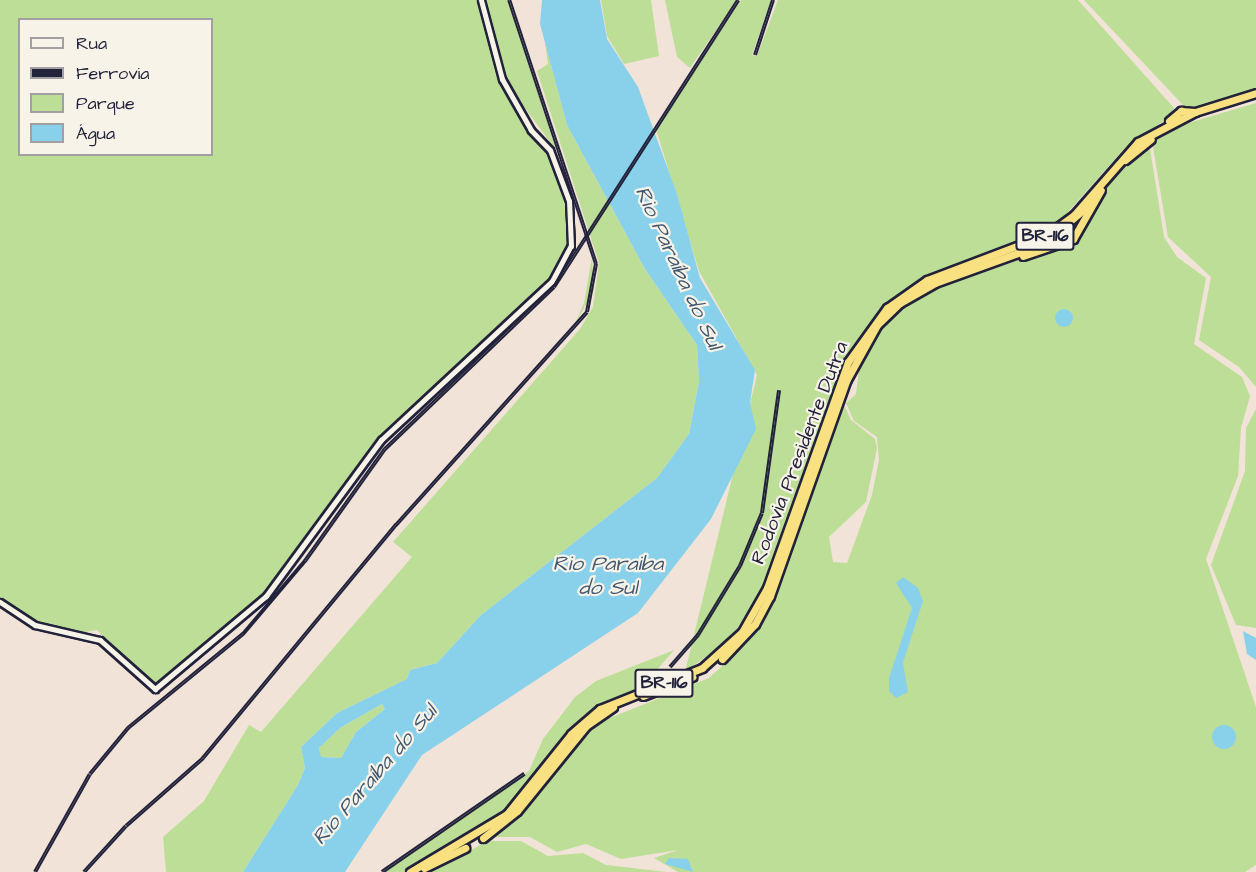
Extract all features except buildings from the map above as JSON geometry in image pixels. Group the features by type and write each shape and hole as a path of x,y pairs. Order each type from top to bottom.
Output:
{"highway":[{"name":"Rodovia Presidente Dutra","path":"410,872 507,814 571,734 595,712 702,668 732,643 766,588 858,343 897,299 927,280 1048,234 1080,209 1129,149 1165,125 1195,112 1256,93"},
{"name":"Rodovia Presidente Dutra","path":"843,380 868,337 900,303 935,283 1006,258 1066,229 1127,158 1159,134 1256,97"},
{"path":"1006,258 1073,239 1101,190"},
{"name":"Rodovia Presidente Dutra","path":"418,872 505,822 597,717 697,675 734,649 770,596 828,422"}],"street":[{"path":"0,602 35,624 104,642 142,683 156,689 266,596 381,440 552,281 571,246 569,201 550,150 531,130 502,79 481,0"}],"green space":[{"path":"0,0 478,0 500,81 528,130 549,153 565,197 569,247 552,278 393,425 266,592 155,683 140,678 97,630 79,633 37,624 0,599"},
{"path":"484,0 508,0 556,150 507,84"},
{"path":"601,0 651,0 659,56 624,64 607,36"},
{"path":"665,0 737,0 690,68 677,57"},
{"path":"741,0 771,0 752,55 757,56 778,0 1078,0 1174,108 1168,118 1124,149 1053,229 922,278 881,306 840,370 758,598 729,640 685,672 757,375 699,271 656,129"},
{"path":"1084,0 1256,0 1256,90 1201,107 1184,106"},
{"path":"545,42 567,125 645,269 697,345 699,382 689,434 657,478 481,615 437,663 410,670 407,679 337,713 301,747 305,768 298,785 243,872 166,872 163,837 204,801 249,725 261,732 412,557 393,542 580,329 593,307 599,263 537,71 548,64"},
{"path":"1256,103 1256,387 1239,367 1199,340 1211,277 1168,237 1152,141 1185,124"},
{"path":"1149,142 1164,237 1177,257 1206,278 1194,344 1242,377 1250,396 1241,428 1238,476 1206,559 1256,707 1256,865 1245,872 678,872 654,858 678,850 621,859 586,844 557,852 530,837 493,837 520,814 595,724 709,678 747,643 771,604 843,403 851,420 875,439 877,448 866,502 829,537 833,562 847,563 872,495 879,460 877,437 854,421 846,403 856,394 860,361 870,343 894,315 928,292 1072,241 1110,180"},
{"path":"592,257 594,290 574,326 584,303"},
{"path":"1256,409 1256,628 1236,625 1211,565 1245,471 1246,428"},
{"path":"674,650 643,686 583,719 519,798 487,825 406,872 384,872 529,771 543,739 575,697 596,681"},
{"path":"382,704 385,709 356,732 341,758 320,757 319,748 340,728"},
{"path":"488,841 521,841 548,856 583,853 606,865 667,872 429,872"}],"water":[{"name":"Rio Paraiba do Sul","path":"542,0 600,0 607,39 638,87 677,194 700,278 755,370 750,403 756,429 711,519 638,613 422,755 345,872 243,872 298,785 305,768 301,747 337,713 407,679 410,670 437,663 481,615 657,478 689,434 699,382 697,345 645,269 567,125 540,24","holes":["382,704 385,709 356,732 341,758 321,757 319,748 340,728"]},
{"path":"1060,309 1068,309 1073,314 1071,325 1060,327 1055,322 1055,314"},
{"path":"903,577 918,588 923,601 903,663 908,692 896,698 889,691 889,678 912,608 896,583"},
{"path":"1243,631 1256,638 1256,660 1247,654"},
{"path":"1224,725 1232,729 1236,737 1232,745 1224,749 1216,745 1212,737 1216,729"},
{"path":"669,858 688,859 693,872 665,864"}],"railway":[{"path":"84,872 126,826 203,758 396,525 587,312 596,264 509,0"},
{"path":"35,872 90,774 128,728 243,634 305,561 385,449 554,287 738,0"},
{"path":"755,55 773,0"},
{"path":"670,667 698,635 740,566 762,513 779,390"},
{"path":"382,872 524,774"}],"water label":[{"name":"Rio Paraíba do Sul","path":"678,268"},
{"name":"Rio Paraíba do Sul","path":"375,775"}]}
